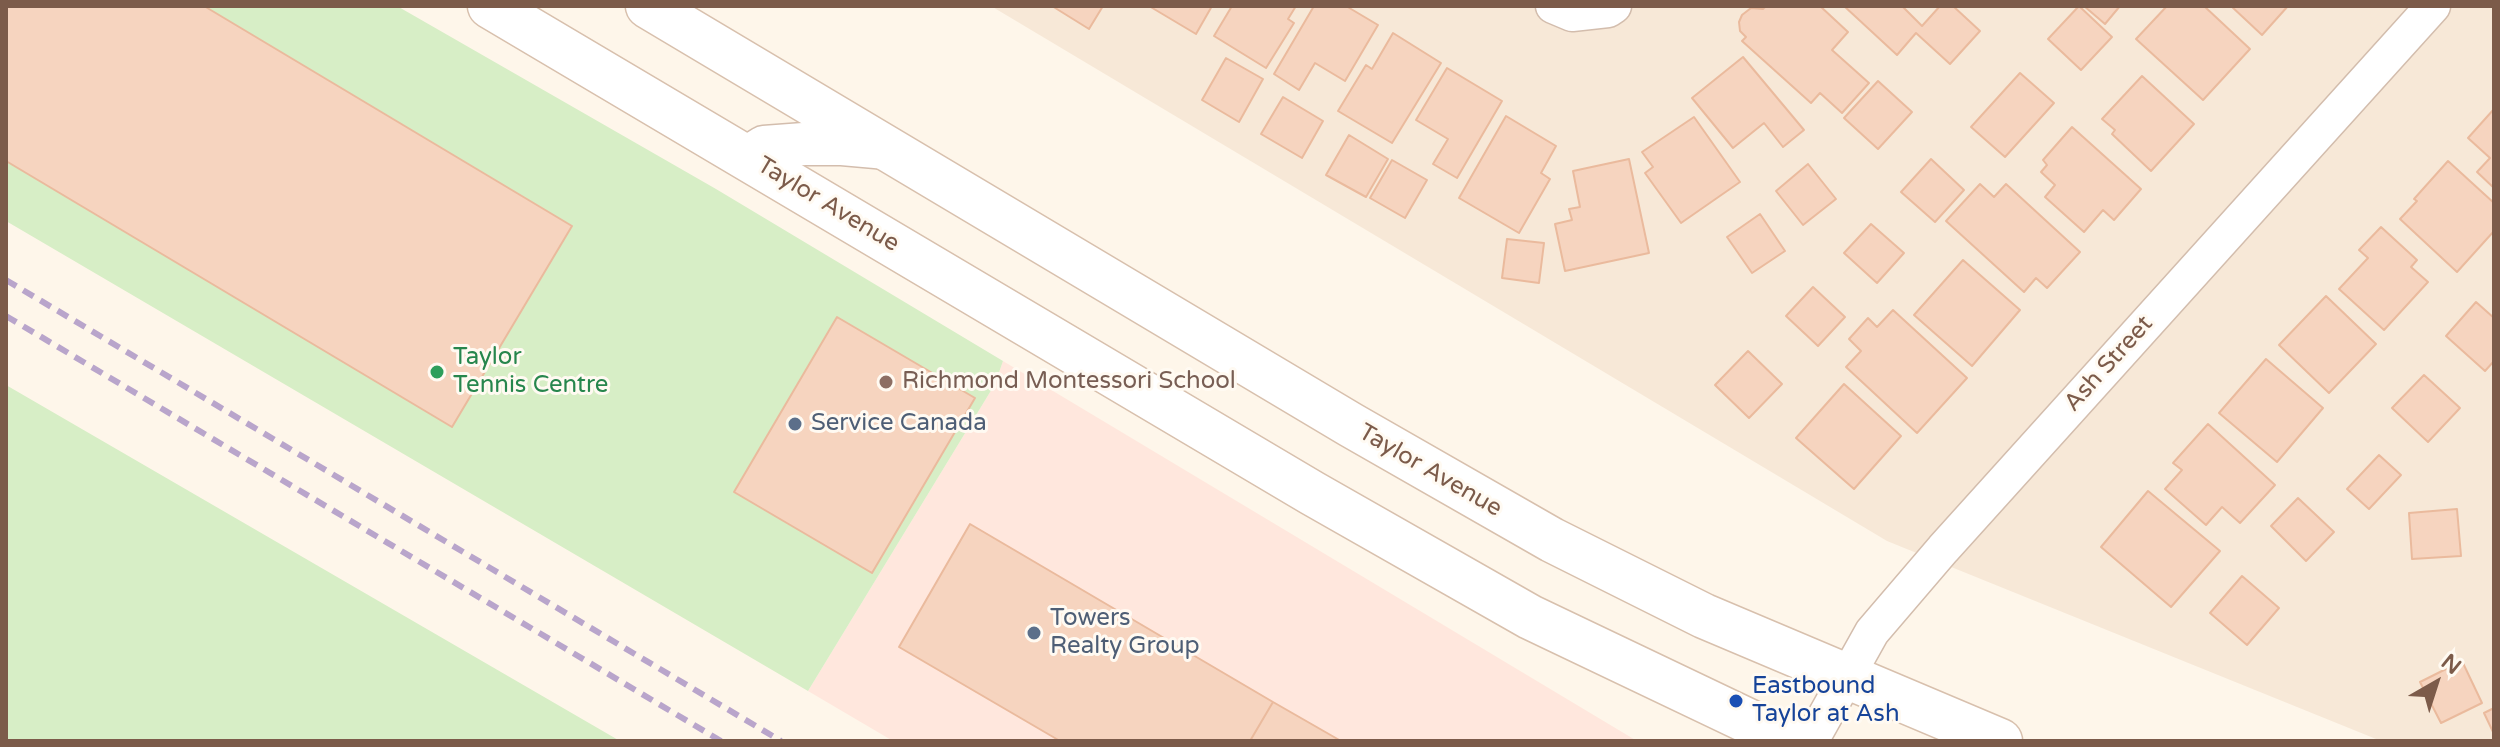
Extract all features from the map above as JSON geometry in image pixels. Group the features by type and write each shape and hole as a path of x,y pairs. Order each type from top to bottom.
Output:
{"main road":[{"name":"Taylor Avenue","path":"490,6 1298,485 1530,617 1790,741"},
{"name":"Taylor Avenue","path":"648,6 1437,476 1539,533 1704,616 2000,741"}],"street":[{"path":"1553,6 1572,14 1608,10 1614,6"},
{"name":"Ash Street","path":"1811,741 1872,632 1943,549 2433,6"},
{"name":"Taylor Avenue","path":"748,157 764,147 804,144 887,148"}],"shaded area":[{"path":"991,6 2494,6 2494,741 2381,741 1887,541"},
{"path":"1003,361 1637,741 893,741 808,691 995,384"}],"green space":[{"name":"Taylor Tennis Centre","path":"6,6 397,6 716,189 1003,361 995,384 808,691 6,221"},
{"path":"6,385 620,741 6,741"}],"building":[{"path":"6,6 204,6 572,226 452,427 6,161"},
{"path":"1052,6 1103,6 1089,29"},
{"path":"1149,6 1212,6 1196,34"},
{"path":"1232,6 1296,6 1288,19 1294,23 1266,68 1214,36"},
{"path":"1314,6 1346,6 1378,25 1345,81 1315,63 1299,90 1274,74"},
{"path":"1766,6 1820,6 1848,32 1832,50 1869,83 1842,113 1820,93 1811,103 1742,41 1746,37 1740,31 1742,15 1751,8 1763,9"},
{"path":"1844,6 1902,6 1922,26 1940,6 1953,6 1980,31 1950,64 1916,33 1897,55"},
{"path":"2079,6 2112,37 2081,70 2048,39"},
{"path":"2084,6 2120,6 2105,24"},
{"path":"2167,6 2204,6 2250,49 2203,100 2136,39"},
{"path":"2231,6 2288,6 2262,35"},
{"path":"1393,33 1441,63 1392,143 1338,111 1366,65 1372,69"},
{"path":"1743,57 1804,130 1783,147 1764,123 1733,148 1692,98"},
{"path":"1226,58 1263,79 1239,122 1202,100"},
{"path":"1447,68 1502,101 1457,178 1433,164 1448,139 1416,120"},
{"path":"2020,73 2054,103 2005,157 1971,127"},
{"path":"2142,76 2194,124 2151,171 2112,134 2115,130 2102,119"},
{"path":"1878,81 1912,112 1878,149 1844,118"},
{"path":"1283,97 1323,121 1302,158 1261,134"},
{"path":"2494,109 2494,188 2477,172 2490,158 2468,138"},
{"path":"1506,116 1556,146 1541,173 1550,179 1519,233 1459,198"},
{"path":"1694,117 1740,182 1681,223 1645,173 1653,167 1642,152"},
{"path":"2072,127 2141,189 2114,220 2103,210 2084,232 2045,197 2055,185 2041,172 2047,165 2043,160"},
{"path":"1349,135 1388,159 1366,197 1326,175"},
{"path":"1629,159 1649,253 1565,271 1555,224 1572,220 1569,209 1580,207 1573,171"},
{"path":"1931,159 1964,190 1935,222 1901,192"},
{"path":"1392,160 1427,180 1405,218 1370,198"},
{"path":"2448,161 2494,203 2494,231 2457,272 2400,219"},
{"path":"1808,164 1836,199 1803,225 1776,191"},
{"path":"1980,184 1994,197 2006,184 2080,252 2047,288 2036,278 2024,292 1946,221"},
{"path":"1760,214 1785,251 1752,273 1727,237"},
{"path":"1871,224 1904,253 1877,283 1844,253"},
{"path":"2381,227 2417,260 2411,267 2428,282 2384,330 2339,289 2368,258 2359,250"},
{"path":"1507,239 1544,243 1539,283 1502,278"},
{"path":"1963,260 2020,310 1972,366 1914,315"},
{"path":"1813,287 1845,317 1818,346 1786,316"},
{"path":"2326,296 2376,344 2329,393 2279,345"},
{"path":"2476,302 2494,318 2494,361 2485,371 2446,336"},
{"path":"1893,310 1967,378 1917,433 1846,367 1861,351 1849,339 1868,318 1877,327"},
{"path":"837,317 975,398 872,573 734,492"},
{"path":"1748,351 1782,384 1749,418 1715,385"},
{"path":"2266,359 2323,408 2277,462 2219,413"},
{"path":"2424,375 2460,408 2428,442 2392,408"},
{"path":"1844,384 1901,436 1854,489 1796,438"},
{"path":"2208,424 2275,485 2240,523 2222,507 2206,525 2165,489 2182,470 2173,463"},
{"path":"2379,455 2401,475 2369,509 2347,489"},
{"path":"2148,491 2220,551 2171,607 2101,547"},
{"path":"2298,498 2334,532 2306,561 2271,526"},
{"path":"2457,509 2461,556 2412,559 2409,513"},
{"path":"970,524 1273,702 1250,741 1060,741 899,647"},
{"path":"2242,576 2279,608 2247,645 2210,613"},
{"path":"2462,661 2482,703 2441,723 2420,682"},
{"path":"1273,702 1341,741 1250,741"},
{"path":"2494,708 2494,734 2484,713"}],"railway":[{"path":"6,280 781,741"},
{"path":"6,316 721,741"}],"place":[{"name":"Taylor Tennis Centre","path":"437,372"},
{"name":"Richmond Montessori School","path":"886,382"},
{"name":"Service Canada","path":"795,424"},
{"name":"Towers Realty Group","path":"1034,633"},
{"name":"Eastbound Taylor at Ash","path":"1736,701"}]}
